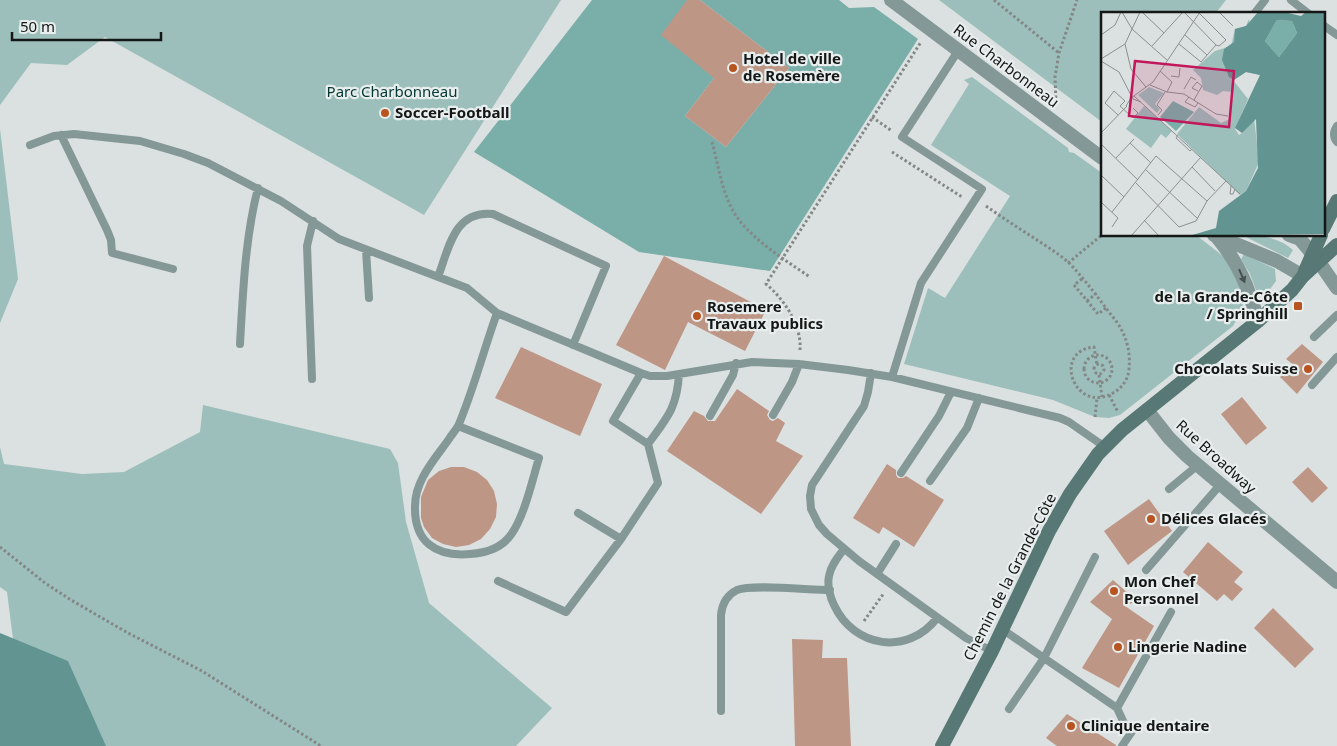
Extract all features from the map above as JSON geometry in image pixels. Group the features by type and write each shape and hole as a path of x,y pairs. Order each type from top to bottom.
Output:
{"main road":[{"path":"1324,227 1337,201"},
{"name":"Chemin de la Grande-Côte","path":"1316,258 1321,236"},
{"name":"Chemin de la Grande-Côte","path":"942,746 992,651 1037,554 1082,474 1122,430 1258,321 1292,290 1316,258 1337,245"}],"street":[{"name":"Rue Charbonneau","path":"891,0 1101,157"},
{"path":"1216,236 1243,245 1303,276"},
{"path":"1216,236 1240,269 1258,321"},
{"path":"1291,236 1300,240 1316,258 1337,288"},
{"name":"Rue Broadway","path":"1147,410 1169,438 1220,485 1337,582"}],"lane":[{"path":"1256,12 1265,0"},
{"path":"1292,0 1307,12"},
{"path":"1324,26 1337,35"},
{"path":"892,377 921,283 982,189 902,137 958,51"},
{"path":"1337,126 1334,130 1334,137 1337,142"},
{"path":"61,135 107,230 111,240 112,253 173,269"},
{"path":"30,145 61,135 88,135 140,141 208,163 258,188 339,239 467,288 497,313 641,373 659,376 736,364 765,362 799,364 871,373 1060,418 1069,422 1105,447"},
{"path":"240,344 245,272 254,201 258,188"},
{"path":"438,277 454,233 459,225 472,216 479,214 493,214 606,266 573,345"},
{"path":"312,379 306,246 313,221"},
{"path":"366,250 369,298"},
{"path":"458,426 539,458 516,526 502,544 486,552 453,555 433,548 420,535 415,516 417,489 424,475 458,426 497,313"},
{"path":"1314,337 1337,315"},
{"path":"1312,385 1337,357"},
{"path":"710,416 733,375 736,364"},
{"path":"773,415 792,382 799,364"},
{"path":"498,581 566,612 621,539 658,483 648,444 613,421 641,373"},
{"path":"871,373 864,406 811,490 810,502 814,517 827,534 877,574 966,638 992,651"},
{"path":"648,444 673,408 678,391 679,374"},
{"path":"901,472 939,416 951,392"},
{"path":"930,481 967,428 979,398"},
{"path":"1169,489 1198,465"},
{"path":"1146,570 1220,485"},
{"path":"578,513 621,539"},
{"path":"877,574 896,544"},
{"path":"844,549 830,571 830,590 832,602 844,623 856,633 876,640 893,642 912,639 927,630 937,618"},
{"path":"1010,709 1044,658 1095,557"},
{"path":"721,711 721,615 723,604 729,596 744,588 830,590"},
{"path":"1117,708 1171,612"},
{"path":"1002,628 1117,708 1124,724 1133,730 1122,746"}],"path":[{"path":"994,0 1059,53"},
{"path":"1052,122 1056,100 1055,77 1059,53 1078,0"},
{"path":"800,351 799,337 790,312 766,284 923,40"},
{"path":"872,117 902,137"},
{"path":"712,142 732,209 740,221 753,234 810,277"},
{"path":"892,152 948,188"},
{"path":"999,214 1068,263 1097,293 1121,329 1128,346 1129,370 1126,382 1109,395 1102,397 1098,398 1083,394 1072,378 1071,366 1074,355 1094,347 1097,365 1094,367 1094,371 1099,375 1102,397"},
{"path":"1068,263 1101,236"},
{"path":"1082,279 1074,285 1087,301 1098,314 1106,308"},
{"path":"1087,301 1097,293"},
{"path":"1095,355 1105,357 1111,363 1112,368 1109,378 1100,383 1090,381 1084,371 1085,363 1090,357 1095,355"},
{"path":"1097,365 1101,364 1104,369 1103,373 1099,375"},
{"path":"1109,395 1120,415"},
{"path":"1096,417 1098,398"},
{"path":"0,547 45,584 128,633 202,671 321,746"},
{"path":"862,623 874,607"}],"green space":[{"name":"Parc Charbonneau","path":"0,0 561,0 424,215 105,37 67,65 31,63 0,105"},
{"path":"939,0 1226,0 1217,12 1101,12 1101,121"},
{"path":"972,77 1068,148 1069,152 1074,153 1101,172 1101,236 1197,236 1223,256 1239,284 1243,303 1242,310 1233,326 1120,415 1109,418 1095,417 1053,400 904,364 928,288 945,298 1010,196 931,145 969,84 964,80"},
{"path":"0,129 18,279 0,323"},
{"path":"1244,236 1269,238 1282,242 1293,250 1288,258"},
{"path":"1244,254 1275,269 1276,281 1265,296 1257,293 1250,274 1241,259"},
{"path":"203,405 390,449 398,463 406,522 429,603 552,708 516,746 0,746 13,639 7,592 0,587 0,447 4,464 82,474 124,472 200,432"}],"shaded area":[{"path":"592,0 687,0 714,78 685,116 726,147 789,68 700,0 839,0 849,8 874,7 918,39 770,271 639,252 474,152"},
{"path":"0,633 68,661 106,746 0,746"}],"building":[{"path":"687,0 700,0 789,68 726,147 685,116 714,78 661,35"},
{"name":"Rosemere Travaux publics","path":"664,256 766,310 745,351 688,322 665,370 616,345"},
{"path":"1302,344 1323,362 1297,394 1280,377 1294,365 1286,359"},
{"path":"521,347 602,384 580,436 495,398"},
{"path":"737,389 769,411 767,415 770,420 773,421 778,418 785,423 776,441 803,456 761,514 667,451 694,411 704,416 708,421 715,421"},
{"path":"1242,397 1267,428 1246,445 1221,414"},
{"path":"887,464 896,470 898,478 906,476 944,500 914,547 883,527 879,534 853,518"},
{"path":"451,467 464,467 477,472 487,480 494,491 497,504 496,517 490,529 481,539 469,545 456,547 443,544 432,538 424,527 421,518 421,497 428,480 439,471"},
{"path":"1308,467 1328,488 1312,503 1292,482"},
{"path":"1149,499 1172,531 1128,565 1104,531"},
{"path":"1208,542 1243,572 1234,582 1243,589 1232,601 1224,594 1217,601 1183,572"},
{"name":"Lingerie Nadine","path":"1113,580 1137,601 1125,606 1154,626 1119,688 1082,668 1112,619 1090,602"},
{"path":"1273,608 1314,649 1295,668 1254,628"},
{"path":"792,639 823,640 822,658 847,658 851,746 795,746"},
{"name":"Clinique dentaire","path":"1067,714 1116,746 1057,746 1046,738"}],"place":[{"name":"Hotel de ville de Rosemère","path":"733,68"},
{"name":"Soccer-Football","path":"385,113"},
{"name":"de la Grande-Côte / Springhill","path":"1298,306"},
{"name":"Rosemere Travaux publics","path":"697,316"},
{"name":"Chocolats Suisse","path":"1308,369"},
{"name":"Délices Glacés","path":"1151,519"},
{"name":"Mon Chef Personnel","path":"1114,591"},
{"name":"Lingerie Nadine","path":"1118,647"},
{"name":"Clinique dentaire","path":"1071,726"}]}
